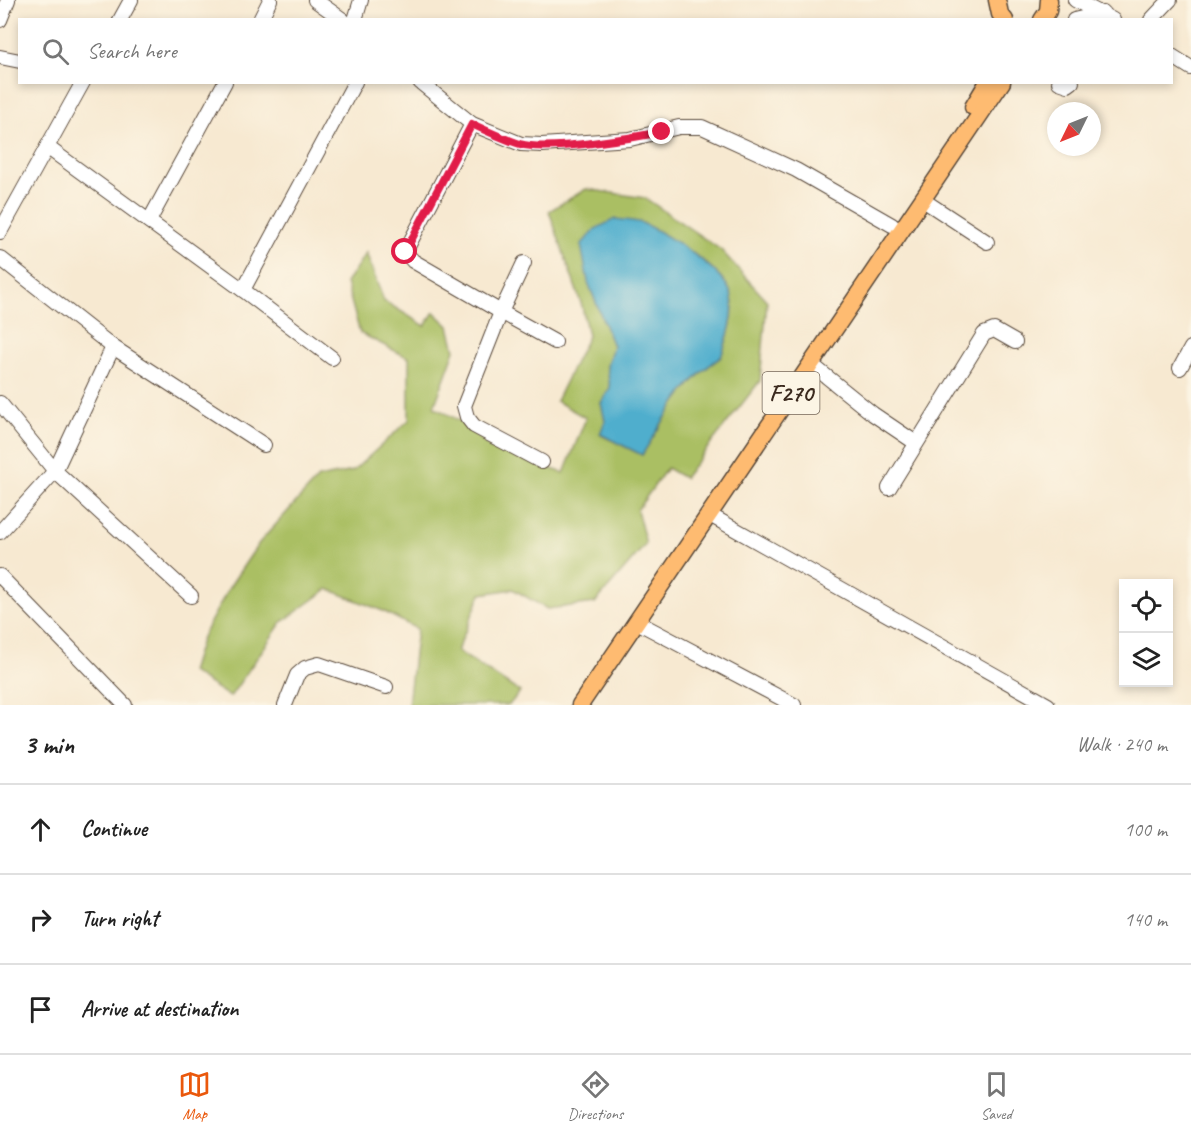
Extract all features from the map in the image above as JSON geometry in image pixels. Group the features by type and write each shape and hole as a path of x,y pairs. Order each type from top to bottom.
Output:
{"main road":[{"path":"1044,18 1048,11 1049,0"},
{"name":"F270","path":"568,705 987,84"},
{"name":"F270","path":"580,705 1001,84"}],"street":[{"path":"0,20 8,0"},
{"path":"121,18 131,0"},
{"path":"261,18 270,0"},
{"path":"315,0 340,18"},
{"path":"356,18 361,0"},
{"path":"1078,0 1108,16"},
{"path":"1152,18 1170,0"},
{"path":"1091,18 1108,16"},
{"path":"0,57 18,62"},
{"path":"1173,57 1191,68"},
{"path":"0,232 82,84"},
{"path":"149,221 224,84"},
{"path":"243,290 354,84"},
{"path":"422,84 472,124 521,144 542,145 630,139 679,127 702,127 796,170 892,225"},
{"path":"472,124 405,252 413,261 555,342"},
{"path":"47,147 332,358"},
{"path":"923,200 987,242"},
{"path":"0,258 112,347 264,445"},
{"path":"524,263 501,312 464,406 467,417 474,426 542,462"},
{"path":"889,488 984,334 994,330 1015,342"},
{"path":"0,532 55,471 112,347"},
{"path":"1180,368 1191,348"},
{"path":"811,364 873,414 916,443"},
{"path":"0,403 55,471 191,596"},
{"path":"708,514 1048,705"},
{"path":"0,576 125,705"},
{"path":"637,622 794,705"},
{"path":"285,705 297,675 304,668 319,664 386,687"}],"green space":[{"path":"586,189 645,198 721,250 767,301 760,381 684,478 667,468 637,510 646,544 595,603 547,609 513,589 481,594 457,651 520,692 509,705 408,705 417,629 383,611 328,589 281,623 230,697 191,672 202,637 230,586 259,543 318,478 353,471 409,420 409,358 360,333 346,283 366,253 384,301 425,326 434,312 449,326 455,350 434,407 466,424 490,448 564,473 586,418 556,401 588,336 582,306 549,211","holes":["640,222 679,244 707,264 727,286 733,304 730,327 721,357 686,389 642,455 601,435 605,421 601,403 610,388 607,366 613,346 588,282"]}],"water":[{"path":"615,219 642,223 695,255 720,277 728,288 733,306 728,336 721,357 696,377 686,389 667,414 642,455 600,434 605,421 601,403 610,388 607,366 613,346 588,282 581,245 595,229"}],"route":[{"path":"405,252 472,124 521,144 542,145 630,139 662,132"}]}
